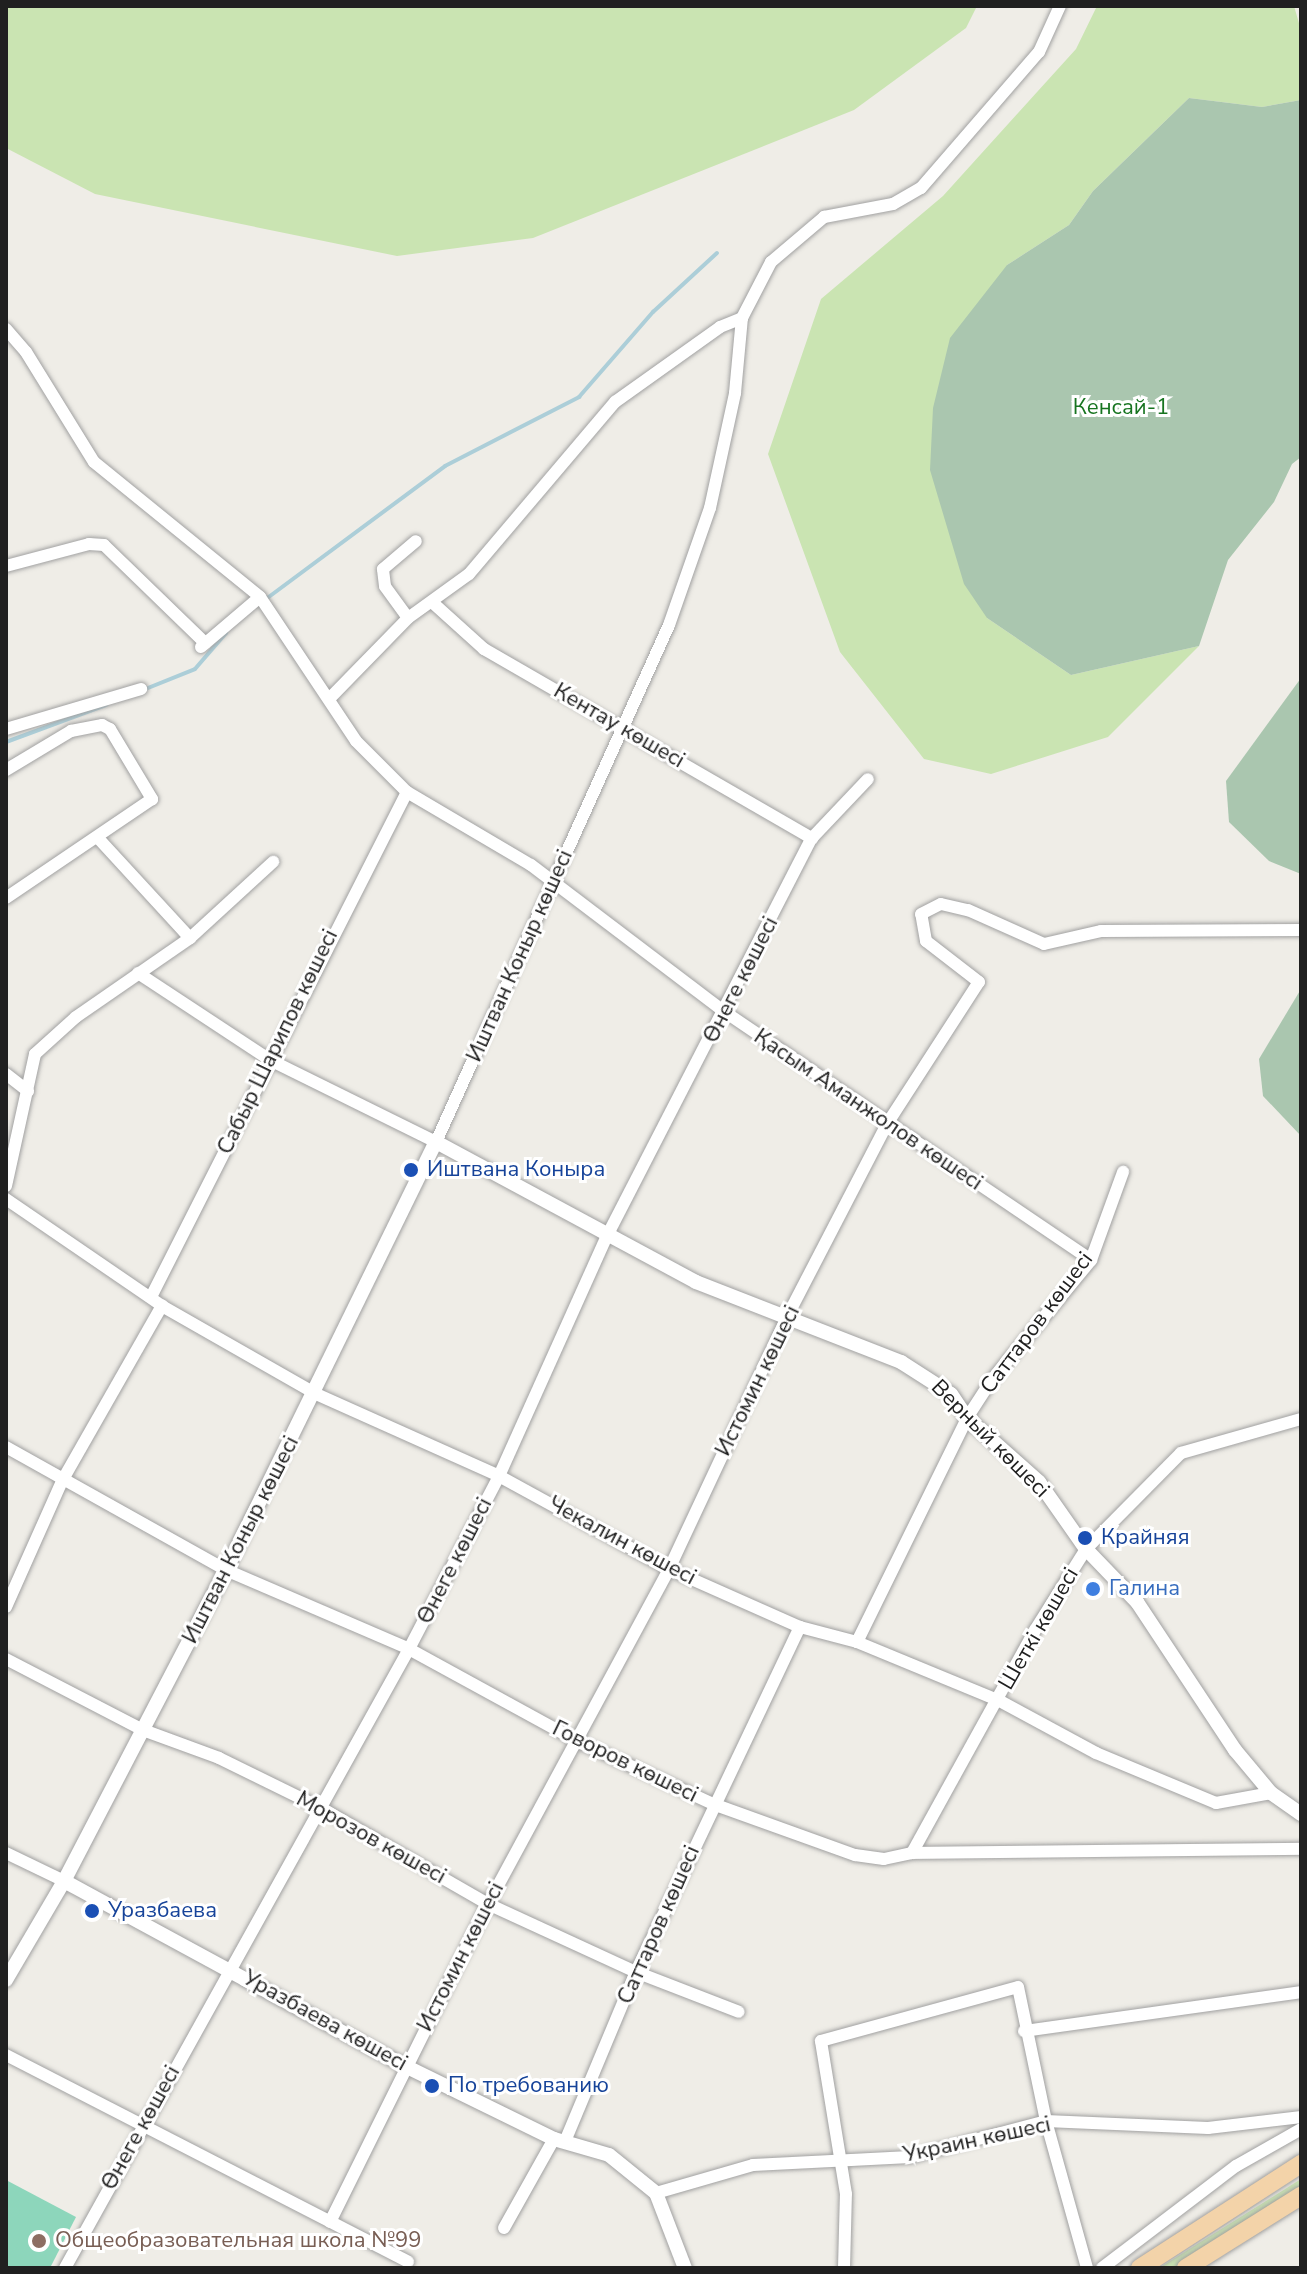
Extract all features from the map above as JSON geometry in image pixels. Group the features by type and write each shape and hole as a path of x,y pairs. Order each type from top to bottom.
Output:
{"main road":[{"path":"1140,2268 1301,2164"},
{"path":"1186,2268 1301,2196"}],"street":[{"name":"Иштван Коныр көшесі","path":"6,1980 64,1881 316,1394 436,1142 625,728 710,508 735,393 742,318 771,262 798,234 824,217 893,204 921,188 1032,61 1060,6"},
{"path":"329,699 408,618 433,603 469,574 615,402 720,327 742,318"},
{"name":"Қасым Аманжолов көшесі","path":"6,329 26,352 94,462 261,599 356,741 407,792 553,882 725,1012 1091,1260"},
{"path":"408,618 385,586 383,569 416,541"},
{"path":"6,566 89,544 104,545 203,645 261,599"},
{"name":"Кентау көшесі","path":"433,603 484,649 812,838"},
{"path":"6,729 141,689"},
{"path":"6,770 71,731 93,724 110,729 152,799 6,898"},
{"name":"Өнеге көшесі","path":"65,2268 409,1649 499,1476 606,1238 812,838 868,779"},
{"name":"Сабыр Шарипов көшесі","path":"152,1295 407,792"},
{"path":"98,838 190,938"},
{"path":"6,1186 35,1054 76,1017 190,938 273,862"},
{"name":"Истомин көшесі","path":"330,2222 488,1904 579,1742 669,1569 787,1317 887,1124 979,982 926,941 921,914 941,904 976,913 1044,944 1101,931 1301,930"},
{"path":"138,973 270,1060 436,1142"},
{"path":"6,1074 28,1091"},
{"name":"Верный көшесі","path":"436,1142 606,1238 696,1282 930,1377 951,1394 967,1418 1039,1482 1086,1549 1137,1602 1208,1713 1271,1793 1301,1814"},
{"name":"Саттаров көшесі","path":"857,1642 967,1418 991,1381 1091,1260 1123,1172"},
{"name":"Чекалин көшесі","path":"6,1199 152,1295 162,1306 316,1394 499,1476 669,1569 800,1627 857,1642 998,1700 1096,1753 1216,1803 1271,1793"},
{"path":"6,1607 62,1481 162,1306"},
{"name":"Шеткі көшесі","path":"912,1853 1086,1549 1181,1453 1301,1419"},
{"name":"Говоров көшесі","path":"6,1447 226,1570 409,1649 579,1742 713,1804 855,1855 884,1859 912,1853 1301,1849"},
{"name":"Саттаров көшесі","path":"504,2228 560,2139 713,1804 800,1627"},
{"name":"Морозов көшесі","path":"6,1659 143,1730 219,1758 321,1808 488,1904 636,1972 739,2012"},
{"name":"Уразбаева көшесі","path":"6,1853 231,1969 405,2066 560,2139 609,2155 656,2193 685,2268"},
{"path":"844,2268 841,2163 820,2047 825,2038 1018,1987 1024,2031 1083,2266"},
{"path":"1024,2031 1301,1992"},
{"path":"6,2055 408,2262"},
{"name":"Украин көшесі","path":"656,2193 753,2165 841,2163 910,2157 1046,2121 1208,2128 1301,2117"},
{"path":"1102,2268 1236,2166 1301,2129"}],"green space":[{"path":"6,6 977,6 966,28 854,110 533,238 397,256 95,194 6,148"},
{"path":"1097,6 1294,6 1301,30 1301,100 1262,107 1189,98 1093,191 1069,225 1007,265 987,618 1071,675 1199,646 1108,737 991,774 924,759 840,652 768,454 821,299 943,196 1076,49"},
{"name":"Кенсай-1","path":"1189,98 1262,107 1301,100 1301,457 1292,464 1274,502 1228,560 1199,646 1071,675 987,618 964,584 930,470 933,408 950,338 1007,265 1069,225 1093,191"},
{"path":"1301,678 1301,874 1269,861 1229,822 1226,781"},
{"path":"1301,989 1301,1136 1263,1096 1259,1059"},
{"path":"1301,2179 1301,2188 1174,2268 1159,2268"},
{"name":"Общеобразовательная школа №99","path":"6,2180 76,2217 50,2268 6,2266"}],"waterway":[{"path":"266,599 445,466 579,397 653,312 717,253"},
{"path":"143,690 195,669 226,633"},
{"path":"6,742 106,705"}],"place":[{"name":"Иштвана Коныра","path":"411,1170"},
{"name":"Крайняя","path":"1085,1538"},
{"name":"Галина","path":"1093,1589"},
{"name":"Уразбаева","path":"92,1911"},
{"name":"По требованию","path":"432,2086"},
{"name":"Общеобразовательная школа №99","path":"39,2241"}]}
